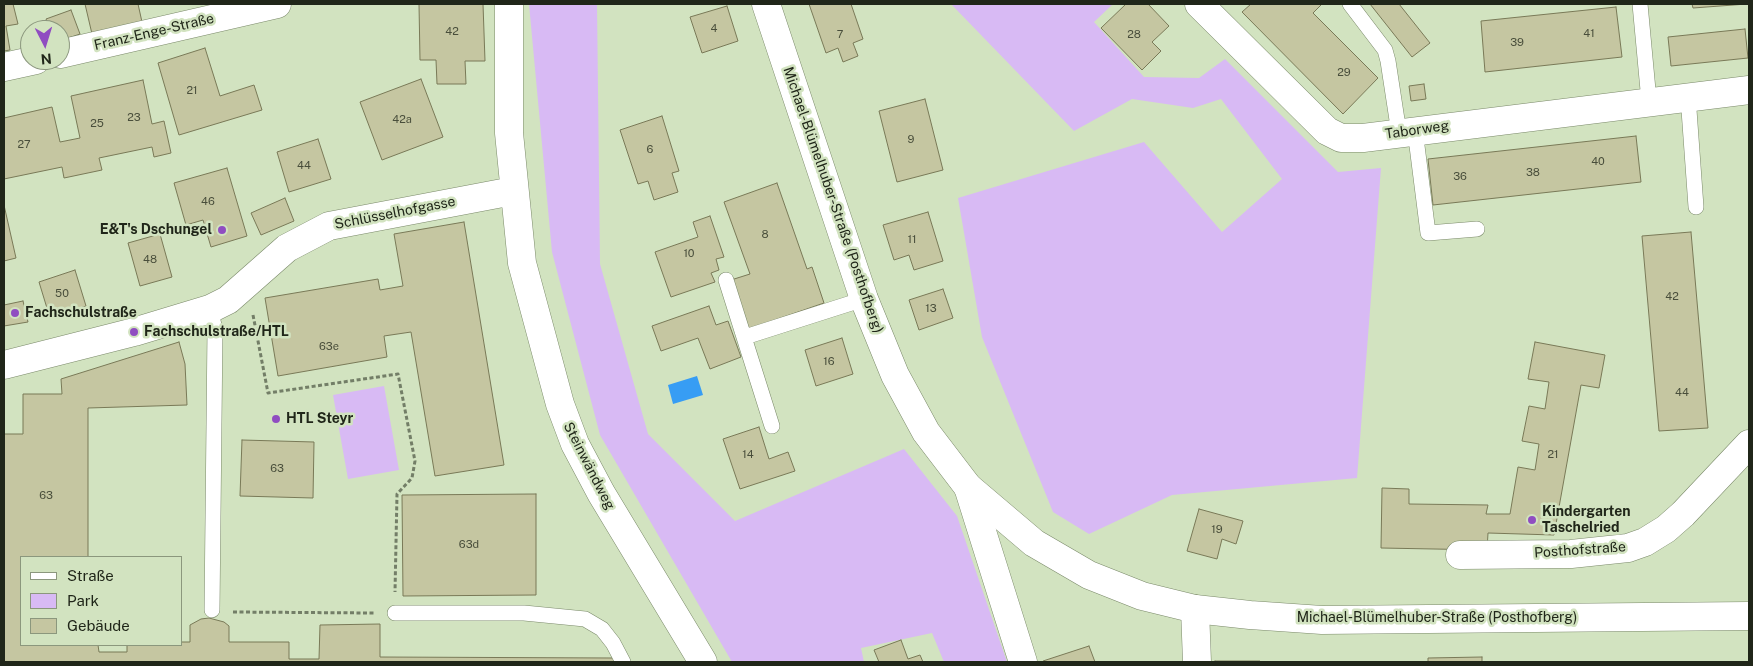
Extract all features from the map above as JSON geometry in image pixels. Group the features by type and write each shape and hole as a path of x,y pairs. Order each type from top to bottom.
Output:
{"street":[{"name":"Franz-Enge-Straße","path":"70,52 277,4"},
{"path":"509,4 509,133 513,191"},
{"name":"Michael-Blümelhuber-Straße (Posthofberg)","path":"766,4 864,299 895,375 922,424 968,487 1034,543 1089,575 1142,596 1195,609 1322,620 1749,616"},
{"name":"Taborweg","path":"1199,4 1326,131 1341,138 1363,138 1688,96 1749,90"},
{"path":"4,68 20,64"},
{"name":"Schlüsselhofgasse","path":"4,365 134,332 210,309 238,291 287,248 329,226 513,191"},
{"name":"Steinwändweg","path":"513,191 522,263 560,404 575,444 696,658"},
{"name":"Posthofstraße","path":"1460,555 1602,552 1628,548 1645,542 1666,529 1684,514 1749,444"},
{"path":"968,487 1023,662"},
{"path":"1195,609 1197,662"}],"lane":[{"path":"1350,4 1384,50 1388,61 1407,132 1428,233 1477,229"},
{"path":"1640,4 1649,101"},
{"path":"1688,96 1696,207"},
{"path":"726,280 772,426"},
{"path":"745,338 864,299"},
{"path":"210,309 215,329 212,610"},
{"path":"395,613 524,613 585,619 602,629 613,643 623,662"}],"path":[{"path":"212,610 244,613 395,613 397,494 412,478 415,461 398,374 268,393 252,310 238,291"}],"green space":[{"path":"529,4 597,4 600,264 648,434 735,521 904,449 957,516 1007,662 944,662 932,633 861,648 864,662 732,662 600,435 552,252"},
{"path":"951,4 1113,4 1094,22 1144,77 1199,78 1225,59 1338,172 1381,168 1357,478 1172,495 1089,534 1053,512 982,337 958,198 1144,142 1222,232 1282,179 1221,99 1193,108 1132,99 1074,131"},
{"path":"384,386 399,470 348,479 333,395"}],"water":[{"path":"697,376 703,395 673,404 668,385"}],"building":[{"path":"4,4 13,4 18,24 6,26 10,50 4,51"},
{"path":"85,4 138,4 142,22 92,34"},
{"path":"419,4 483,4 485,61 465,61 466,84 437,84 436,60 420,60"},
{"path":"809,4 851,4 863,39 853,43 858,56 843,62 838,48 826,53"},
{"path":"1126,4 1148,4 1169,26 1152,42 1161,51 1142,70 1101,28"},
{"path":"1251,4 1322,4 1313,13 1378,78 1343,114 1242,12"},
{"path":"1370,4 1399,4 1430,43 1412,57"},
{"path":"1692,4 1747,4 1693,8"},
{"path":"727,6 738,41 702,53 690,17"},
{"path":"1616,7 1622,57 1485,72 1481,21"},
{"path":"71,10 80,34 70,38 70,20 46,19"},
{"path":"1745,29 1748,58 1671,66 1668,37"},
{"path":"205,48 220,96 254,85 262,110 179,135 158,63"},
{"path":"421,79 443,137 382,160 360,102"},
{"path":"143,80 152,124 164,121 171,153 154,157 152,147 99,158 102,170 64,178 62,167 4,179 4,118 52,107 60,142 80,138 71,96"},
{"path":"1424,84 1426,99 1411,101 1409,86"},
{"path":"925,99 943,170 897,182 879,111"},
{"path":"662,116 679,171 672,173 678,192 654,200 648,181 638,184 620,130"},
{"path":"1636,136 1641,182 1433,205 1428,159"},
{"path":"318,139 331,179 289,192 277,152"},
{"path":"227,168 247,236 211,247 203,220 186,225 174,183"},
{"path":"777,183 807,269 812,267 824,303 749,329 731,280 750,274 724,202"},
{"path":"285,198 294,221 261,235 251,213"},
{"path":"4,205 16,258 4,261"},
{"path":"928,212 943,261 914,270 909,255 894,260 883,225"},
{"path":"710,216 724,257 716,259 719,270 711,273 715,282 671,297 655,252 698,237 693,222"},
{"path":"464,222 504,465 435,476 411,332 384,336 387,357 278,376 265,298 378,279 380,290 403,286 394,234"},
{"path":"1691,232 1708,428 1659,431 1642,236"},
{"path":"160,234 172,277 140,286 128,243"},
{"path":"75,270 86,306 50,318 39,282"},
{"path":"943,289 953,318 919,330 909,300"},
{"name":"Fachschulstraße","path":"23,301 28,322 4,326 4,305"},
{"path":"709,306 716,325 728,321 741,357 710,369 698,338 661,351 652,326"},
{"path":"842,338 853,374 816,386 805,350"},
{"path":"179,342 185,364 187,405 88,408 88,556 20,556 20,646 98,646 99,652 127,652 127,646 182,646 182,642 190,642 190,625 201,619 209,618 224,622 229,626 229,642 289,642 289,659 319,659 320,625 380,624 380,657 614,658 614,662 4,662 4,434 23,434 23,394 62,394 61,379"},
{"path":"1535,342 1605,355 1599,388 1581,385 1554,535 1488,533 1487,550 1381,548 1382,488 1409,489 1409,504 1488,505 1486,514 1510,514 1518,467 1535,470 1539,444 1522,441 1529,406 1545,409 1549,382 1528,379"},
{"path":"759,427 769,459 788,452 795,471 740,489 723,439"},
{"path":"242,440 314,442 313,498 240,496"},
{"path":"536,494 536,595 403,596 402,495"},
{"path":"1199,509 1243,521 1236,544 1222,539 1217,559 1187,551"},
{"path":"901,640 908,659 920,655 923,662 879,662 874,650"},
{"path":"1089,646 1095,662 1043,662 1043,661"},
{"path":"1482,657 1482,662 1428,662 1428,658"},
{"path":"1260,661 1260,662 1215,662"}],"place":[{"name":"E&T's Dschungel","path":"222,230"},
{"name":"Fachschulstraße","path":"15,313"},
{"name":"Fachschulstraße/HTL","path":"134,332"},
{"name":"HTL Steyr","path":"276,419"},
{"name":"Kindergarten Taschelried","path":"1532,520"}]}
